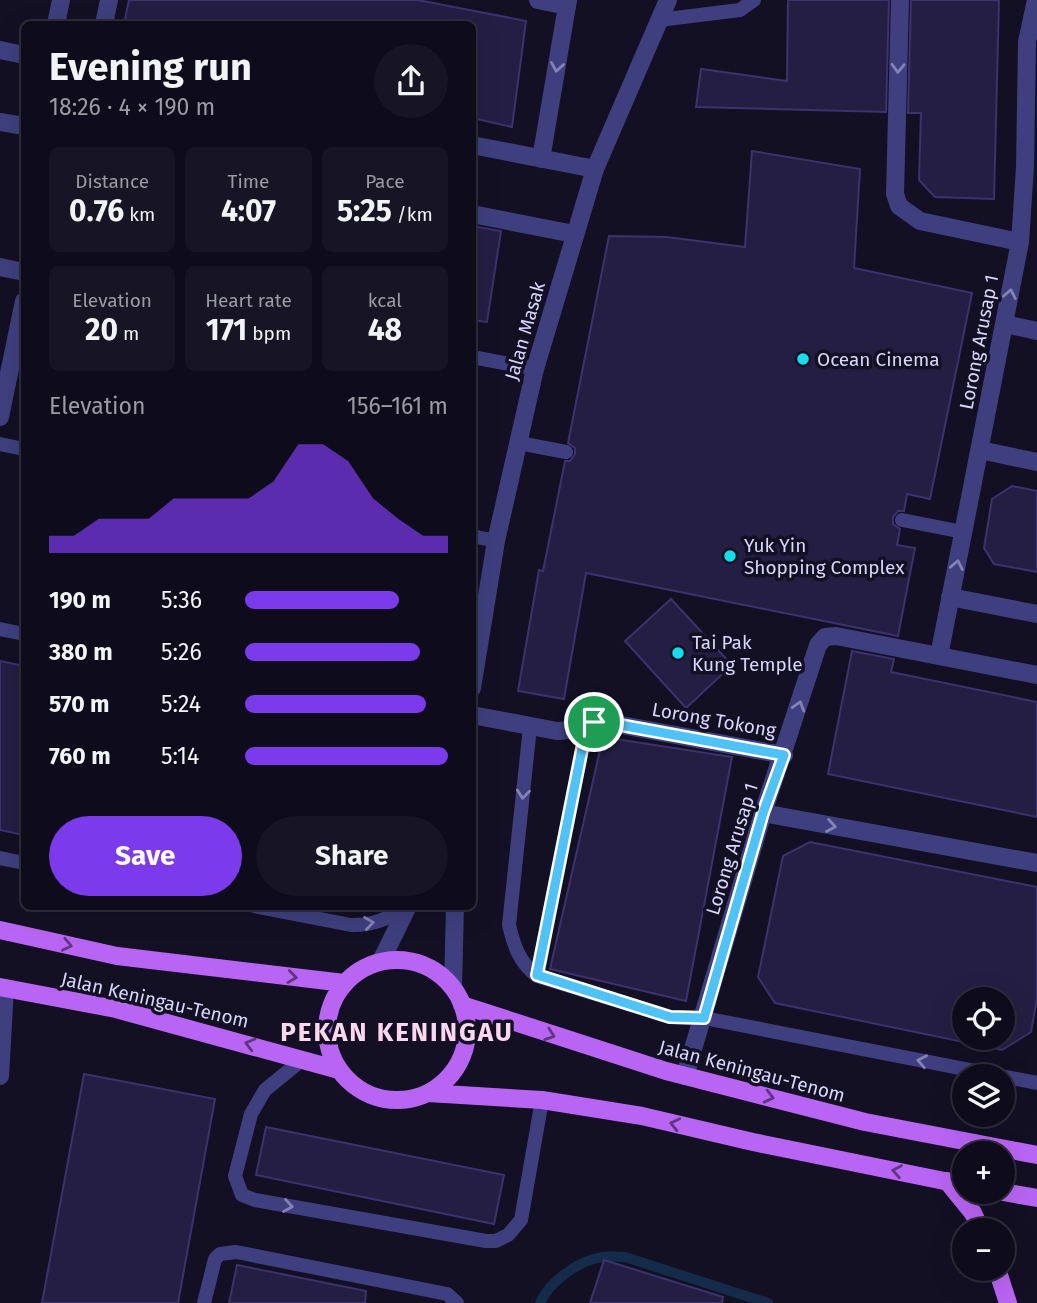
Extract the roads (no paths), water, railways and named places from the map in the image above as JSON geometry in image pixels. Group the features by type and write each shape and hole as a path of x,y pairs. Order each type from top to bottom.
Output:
{"main road":[{"name":"Jalan Keningau-Tenom","path":"0,930 117,956 344,983"},
{"path":"403,960 424,965 440,974 453,988 462,1004 467,1025 465,1046 452,1073 428,1093 409,1099 389,1100 370,1095 353,1084 339,1070 329,1048 327,1026 332,1003 344,983 361,969 381,961 403,960"},
{"name":"Jalan Keningau-Tenom","path":"2,988 116,1009 339,1070"},
{"name":"Jalan Keningau-Tenom","path":"462,1004 562,1039 685,1076 865,1122 1037,1155"},
{"path":"428,1093 542,1100 642,1116 952,1182"},
{"path":"1015,1194 1037,1198"},
{"path":"1001,1281 1009,1303"}],"street":[{"path":"57,21 61,0"},
{"path":"105,21 109,0"},
{"path":"538,0 567,3 541,159"},
{"name":"Jalan Masak","path":"476,664 496,541 535,369 574,234 594,169 668,0"},
{"path":"900,0 895,194 899,206 920,221 1020,242"},
{"name":"Lorong Arusap 1","path":"685,1076 763,813 818,645 825,637 836,636 939,656 1005,324 1031,169 1032,43 1036,0"},
{"path":"0,50 21,54"},
{"path":"0,122 21,126"},
{"path":"476,146 594,169"},
{"path":"476,215 574,234"},
{"path":"0,267 21,271"},
{"path":"0,416 21,315"},
{"path":"1005,324 1037,331"},
{"path":"980,450 1037,462"},
{"path":"950,597 1037,614"},
{"path":"939,656 1037,675"},
{"name":"Lorong Tokong","path":"476,716 530,727 569,731 587,724 604,722 784,755"},
{"path":"763,813 1037,863"},
{"path":"381,961 406,910"},
{"path":"453,988 455,910"},
{"path":"0,1076 2,988"}],"lane":[{"path":"659,20 740,10 754,0"},
{"path":"476,358 535,369"},
{"path":"519,443 566,452"},
{"path":"0,444 21,448"},
{"path":"902,520 964,532"},
{"path":"476,537 496,541"},
{"path":"0,629 21,633"},
{"path":"537,975 587,724"},
{"path":"530,727 509,925 514,947 524,966 537,975 670,1017 704,1018 1037,1083"},
{"path":"0,858 21,862"},
{"path":"274,910 351,925 381,922 403,910"},
{"path":"303,1059 265,1090 251,1114 235,1176 242,1195 255,1200 496,1241 508,1235 521,1220 542,1100"},
{"path":"204,1303 211,1265 215,1259 228,1252 447,1294 457,1303"}],"waterway":[{"path":"540,1303 551,1287 566,1273 602,1257 625,1257 768,1303"}],"place":[{"name":"Ocean Cinema","path":"803,359"},
{"name":"Yuk Yin Shopping Complex","path":"730,556"},
{"name":"Tai Pak Kung Temple","path":"678,653"}],"district":[{"name":"PEKAN KENINGAU","path":"397,1032"}]}
